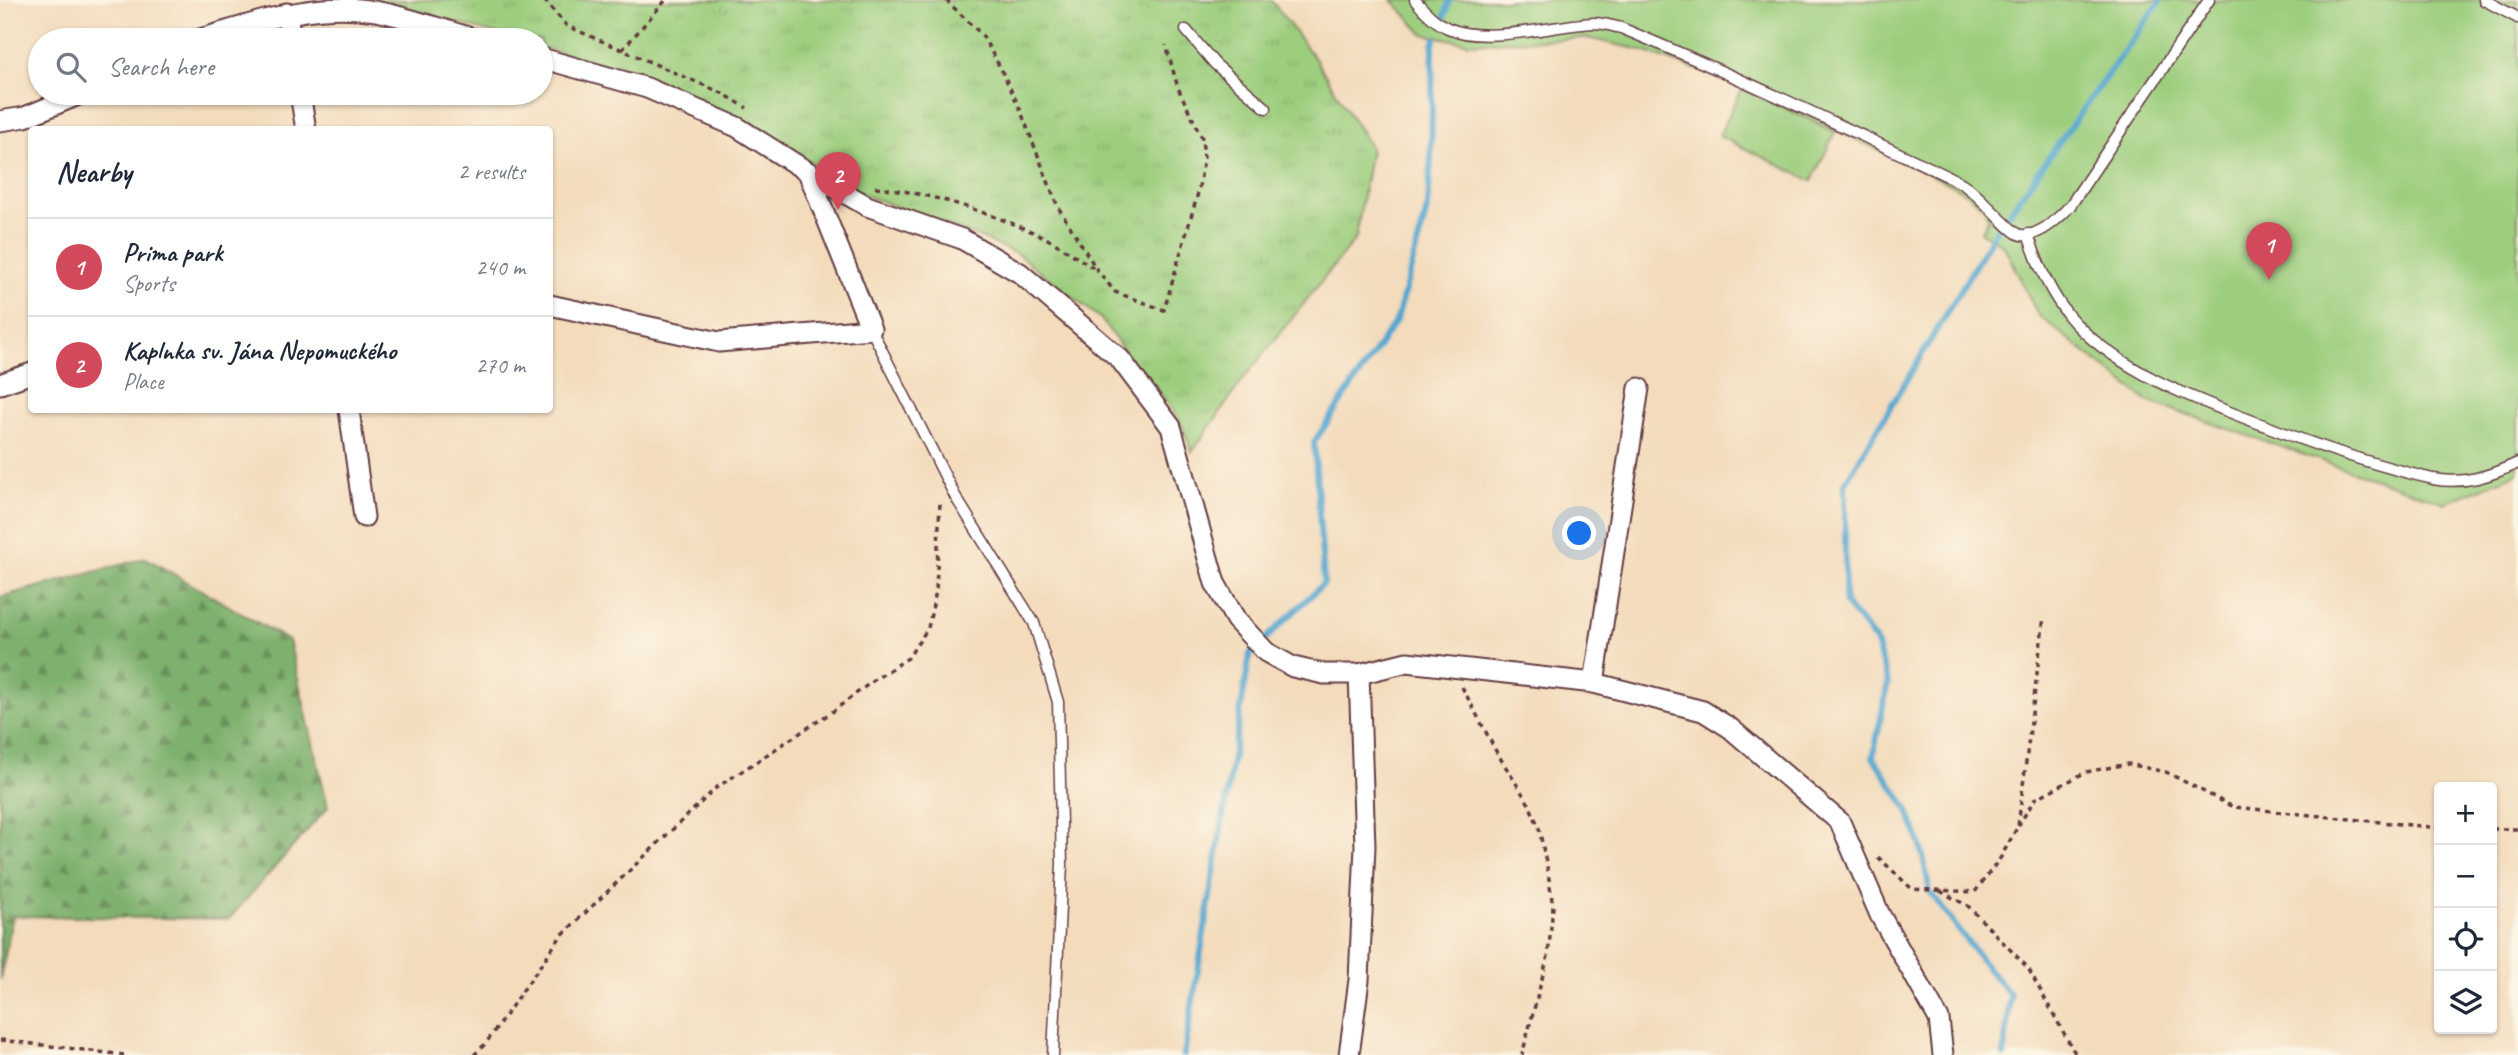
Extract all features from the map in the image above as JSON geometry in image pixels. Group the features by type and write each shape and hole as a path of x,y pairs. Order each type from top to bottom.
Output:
{"street":[{"path":"237,28 287,13 334,8 375,11 436,28"},
{"path":"287,13 289,28"},
{"path":"553,61 647,88 737,127 867,206 962,239 1020,272 1120,359 1171,426 1215,583 1236,620 1260,646 1293,667 1324,674 1359,674 1407,662 1594,683 1703,711 1730,728 1840,822 1880,915 1939,1019 1943,1055"},
{"path":"0,121 26,117 54,105"},
{"path":"302,105 305,126"},
{"path":"553,306 719,342 871,329 808,172"},
{"path":"0,384 28,374"},
{"path":"1594,683 1639,388"},
{"path":"349,413 364,517"},
{"path":"1349,1055 1359,980 1366,846 1359,674"}],"lane":[{"path":"1415,0 1448,28 1468,33 1491,34 1597,23 1621,28 1830,121 1963,185 1993,209 2013,232 2020,235 2028,234 2058,219 2070,206 2209,0"},
{"path":"2484,0 2518,18"},
{"path":"1186,30 1215,64 1266,108"},
{"path":"2028,234 2036,260 2058,302 2075,322 2094,340 2131,366 2166,385 2213,406 2312,443 2424,477 2452,482 2468,481 2518,463"},
{"path":"871,329 955,496 1034,623 1058,702 1062,863 1053,1055"}],"path":[{"path":"544,0 567,26 724,94 747,109"},
{"path":"622,50 666,0"},
{"path":"946,0 982,35 1020,109 1058,207 1097,270 1115,292 1164,310 1198,193 1204,158 1202,138 1178,88 1166,45"},
{"path":"865,182 875,187 905,190 946,200 1037,234 1097,270"},
{"path":"474,1055 561,936 716,788 832,712 908,658 928,628 936,591 940,499"},
{"path":"2018,826 2044,617"},
{"path":"1451,666 1497,754 1529,804 1539,828 1548,872 1553,907 1548,956 1522,1055"},
{"path":"1871,851 1912,889 1975,892 2001,857 2035,799 2086,772 2128,764 2166,772 2233,807 2434,827"},
{"path":"2497,829 2518,829"},
{"path":"1938,890 1969,906 2028,968 2076,1055"},
{"path":"0,1040 125,1055"}],"green space":[{"path":"376,0 1271,0 1316,60 1371,148 1356,238 1245,377 1192,452 1182,425 1162,395 1133,363 1101,319 1019,255 867,196 831,177 778,138 651,78 553,50 553,28 475,28"},
{"path":"1392,0 2518,0 2518,473 2445,503 2147,401 2038,315 2004,246 1981,232 1988,219 1984,207 1957,187 1735,83 1637,49 1587,38 1469,43 1423,34"},
{"path":"1742,88 1835,132 1812,181 1719,136"},
{"path":"146,558 289,641 328,807 229,919 13,916 0,980 0,597"}],"waterway":[{"path":"1444,18 1450,0"},
{"path":"2004,1055 2010,994 1930,892 1921,847 1907,808 1873,757 1888,682 1875,640 1845,603 1845,483 1994,234 2161,0"},
{"path":"1184,1055 1250,654 1324,583 1314,442 1397,319 1428,206 1435,39"}],"place":[{"name":"Kaplnka sv. Jána Nepomuckého","path":"838,210"},
{"name":"Prima park","path":"2269,280"}]}
